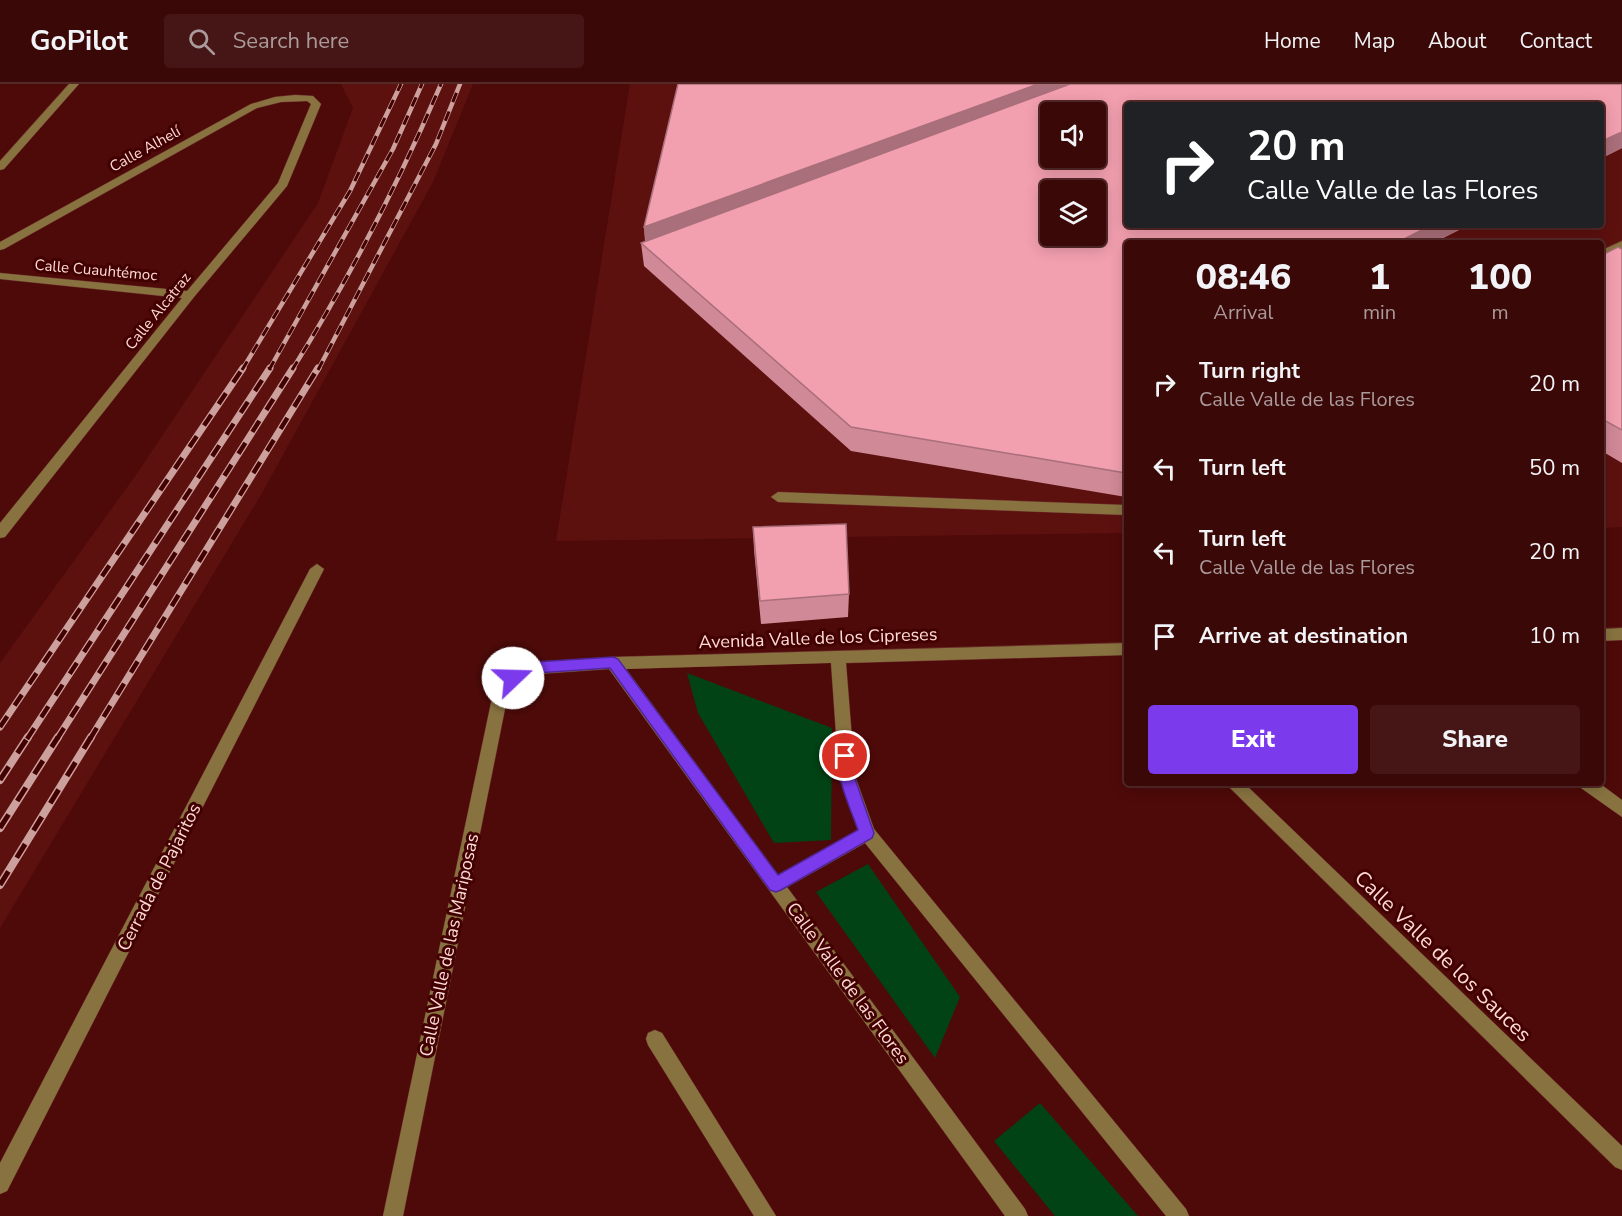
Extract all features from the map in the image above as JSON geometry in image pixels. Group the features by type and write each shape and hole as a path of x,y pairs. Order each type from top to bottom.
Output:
{"street":[{"path":"0,167 74,84"},
{"name":"Calle Alhelí","path":"0,247 254,106 272,99 310,98"},
{"name":"Calle Alcatraz","path":"0,533 190,294 283,184 314,111 316,104 310,98"},
{"path":"1604,254 1622,244"},
{"name":"Calle Cuauhtémoc","path":"0,276 190,294"},
{"path":"778,497 1124,510"},
{"name":"Cerrada de Pajaritos","path":"0,1184 317,569"},
{"path":"1604,635 1622,634"},
{"name":"Avenida Valle de los Cipreses","path":"513,678 535,668 613,663 1124,649"},
{"path":"838,657 847,776 867,833 1179,1216"},
{"name":"Calle Valle de las Flores","path":"613,663 1018,1216"},
{"name":"Calle Valle de las Mariposas","path":"393,1216 500,698 513,678"},
{"name":"Calle Valle de los Sauces","path":"1236,786 1622,1160"},
{"path":"1591,786 1622,810"},
{"path":"776,885 867,833"},
{"path":"655,1040 766,1216"}],"shaded area":[{"path":"341,84 473,84 433,182 262,493 0,928 0,663 136,475 318,203 353,108"},
{"path":"630,84 1622,84 1622,527 1604,528 1604,240 1124,240 1124,533 556,541"}],"green space":[{"path":"687,673 832,728 831,840 774,843 698,713"},
{"path":"868,864 960,997 935,1058 816,892"},
{"path":"1040,1103 1138,1216 1055,1216 994,1141"}],"building":[{"path":"678,84 1038,84 644,227"},
{"path":"1070,84 1622,84 1622,132 1604,140 1604,102 1124,102 1124,228 1426,228 1402,240 1124,240 1124,473 851,427 641,243"},
{"path":"1618,247 1622,249 1622,430 1604,420 1604,254"},
{"path":"846,524 849,594 760,601 753,527"}],"railway":[{"path":"242,370 350,191 401,84"},
{"path":"269,370 393,149 422,84"},
{"path":"292,370 372,230 441,84"},
{"path":"318,370 436,144 460,84"},
{"path":"0,727 243,368"},
{"path":"27,739 270,368"},
{"path":"57,739 293,368"},
{"path":"90,739 318,368"},
{"path":"0,780 28,737"},
{"path":"0,828 58,737"},
{"path":"0,885 91,737"}],"route":[{"path":"513,678 535,668 613,663 776,885 867,833 847,776 845,756"}]}
